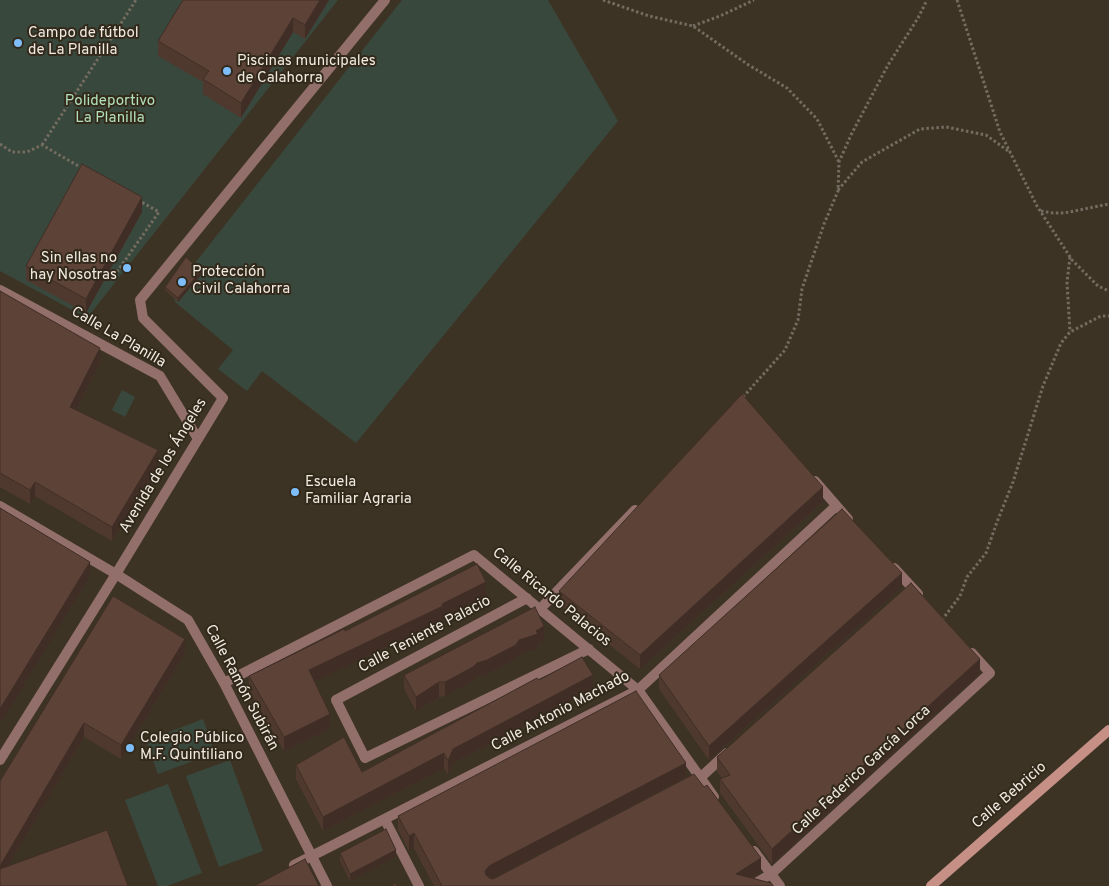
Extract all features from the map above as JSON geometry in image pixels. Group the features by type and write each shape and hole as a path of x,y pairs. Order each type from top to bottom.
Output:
{"street":[{"name":"Avenida de los Ángeles","path":"0,760 116,574 222,398 143,318 140,300 385,0"},
{"name":"Calle La Planilla","path":"0,290 160,376 198,438"},
{"path":"805,470 855,526"},
{"path":"541,608 642,503"},
{"name":"Calle Ramón Subirán","path":"0,506 116,574 188,620 224,683 327,886"},
{"name":"Calle Antonio Machado","path":"288,869 638,690 836,506"},
{"name":"Calle Ricardo Palacios","path":"224,683 474,555 541,608 638,690 722,807"},
{"path":"886,560 908,591 923,601"},
{"name":"Calle Teniente Palacio","path":"527,598 336,700 365,758 589,649"},
{"name":"Calle Federico García Lorca","path":"750,886 771,874 990,673 966,647"},
{"name":"Calle Bebricio","path":"931,886 1109,730"},
{"path":"683,787 700,778 736,745"},
{"path":"384,820 420,886"},
{"path":"750,845 780,886"}],"path":[{"path":"0,144 12,152 27,152 42,145 136,0"},
{"path":"603,0 649,16 693,26 747,64 787,88 818,120 839,162"},
{"path":"693,26 754,0"},
{"path":"838,191 839,162 851,135 927,0"},
{"path":"956,0 1000,132 1040,210 1070,256 1098,286 1109,291"},
{"path":"743,397 784,350 798,320 802,289 824,224 838,191 862,162 920,129 946,128 986,134 1011,154"},
{"path":"42,145 84,169"},
{"path":"114,276 159,212 134,198"},
{"path":"1040,210 1064,213 1109,204"},
{"path":"1070,256 1068,282 1070,332"},
{"path":"942,620 960,596 967,576 986,553 996,522 1013,482 1042,386 1061,343 1070,332 1101,316 1109,316"}],"green space":[{"name":"Polideportivo La Planilla","path":"0,0 338,0 87,318 0,271"},
{"path":"402,0 548,0 618,121 356,443 262,371 247,391 218,369 233,350 175,302 173,291"},
{"path":"122,390 135,397 125,417 112,410"},
{"path":"203,719 215,753 158,774 146,741"},
{"path":"230,760 263,851 219,867 186,776"},
{"path":"168,784 202,873 167,886 158,886 125,800"}],"building":[{"name":"Piscinas municipales de Calahorra","path":"183,0 320,0 305,25 293,18 241,103 203,79 209,71 158,41"},
{"path":"82,164 142,197 86,299 26,266"},
{"name":"Protección Civil Calahorra","path":"186,257 201,271 178,298 165,287"},
{"path":"0,291 100,348 70,407 158,450 112,527 35,482 30,490 0,473"},
{"path":"742,394 823,487 640,655 559,591"},
{"path":"0,508 90,562 0,709"},
{"path":"842,509 902,573 709,746 659,675"},
{"path":"477,564 486,582 442,604 443,606 309,670 330,714 284,737 249,676 344,629 345,631"},
{"path":"911,583 980,659 772,849 720,779 730,775 717,757"},
{"path":"113,596 185,639 121,745 84,723 0,866 0,781"},
{"path":"535,607 544,626 536,631 538,634 519,640 516,645 477,663 445,682 439,682 416,697 404,675"},
{"path":"582,657 593,675 453,749 448,761 444,753 323,817 296,765 344,737 362,772 537,678 539,680"},
{"path":"636,691 686,763 489,866 485,871 486,875 491,879 495,878 694,774 704,787 707,785 761,858 736,874 771,883 773,886 442,886 414,833 409,836 398,816"},
{"path":"386,829 396,850 350,874 340,853"},
{"path":"107,830 128,886 0,886 0,869"},
{"path":"305,859 319,886 254,886"}],"place":[{"name":"Campo de fútbol de La Planilla","path":"18,43"},
{"name":"Piscinas municipales de Calahorra","path":"227,71"},
{"name":"Sin ellas no hay Nosotras","path":"127,268"},
{"name":"Protección Civil Calahorra","path":"182,282"},
{"name":"Escuela Familiar Agraria","path":"295,492"},
{"name":"Colegio Público M.F. Quintiliano","path":"130,748"}]}
